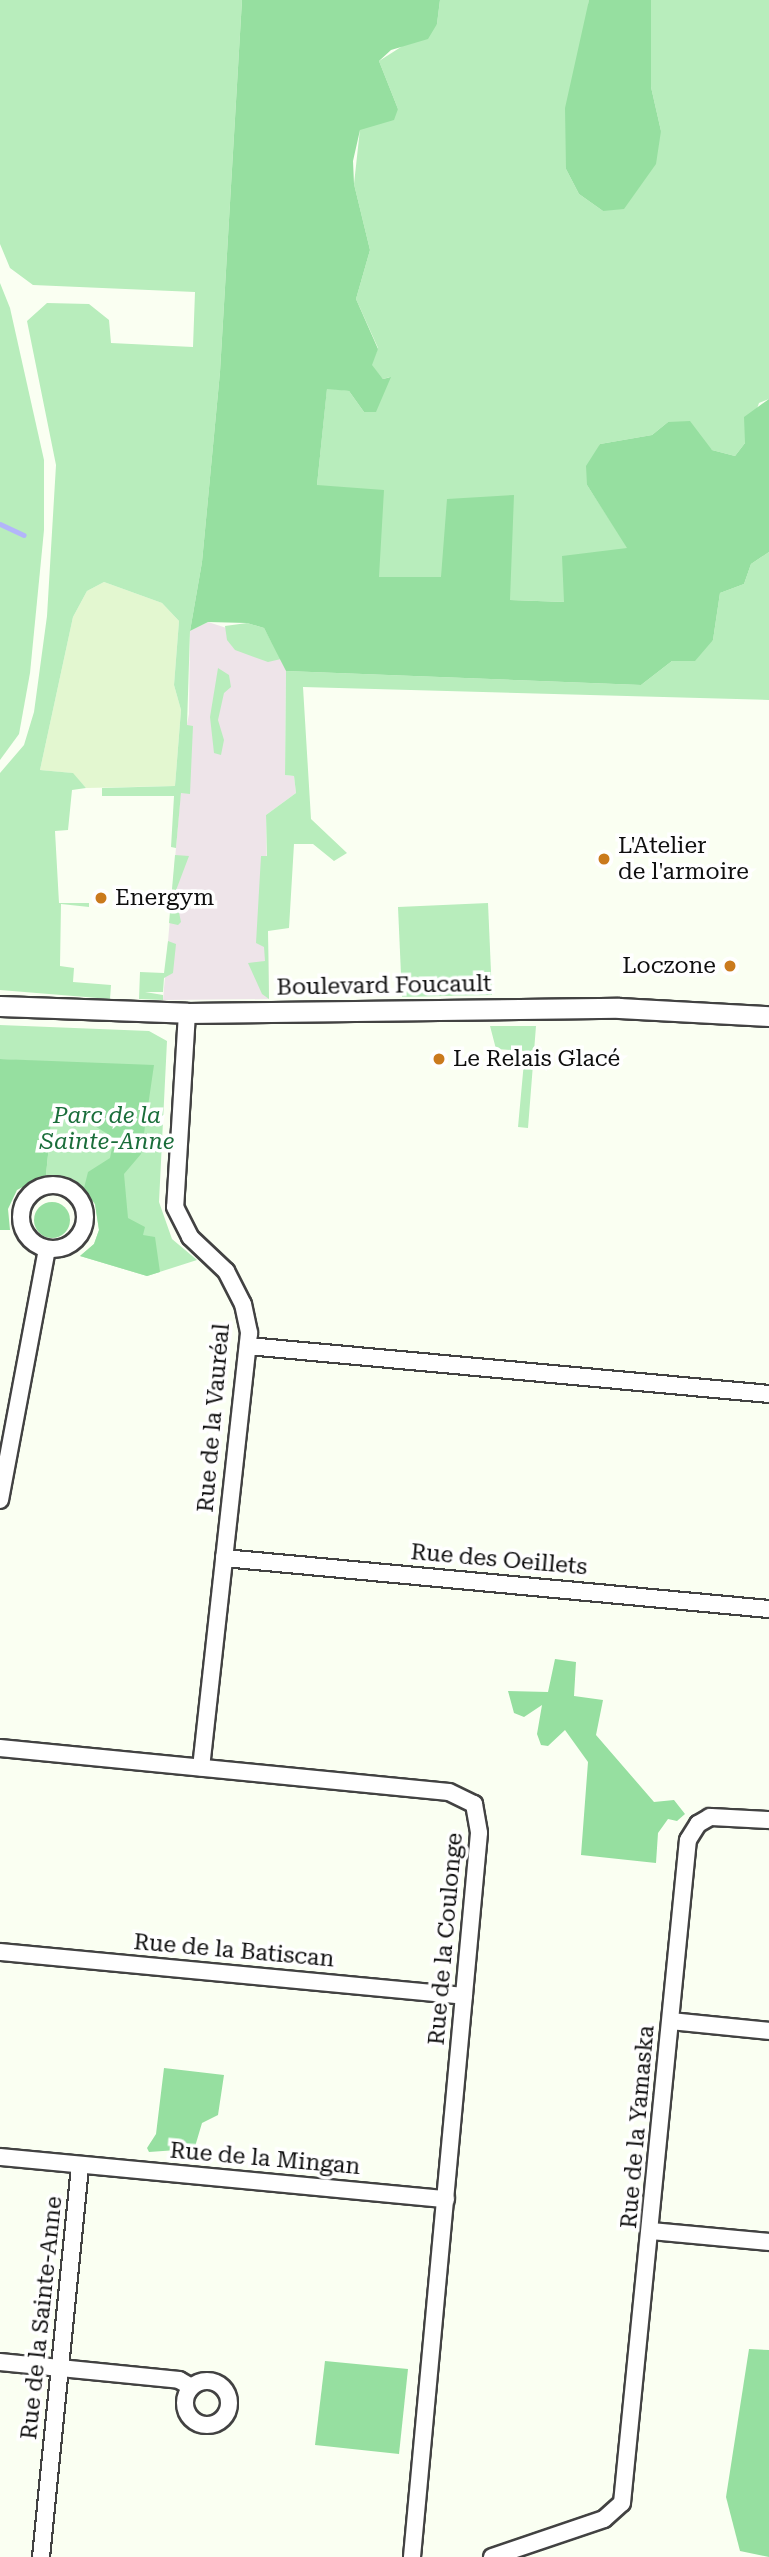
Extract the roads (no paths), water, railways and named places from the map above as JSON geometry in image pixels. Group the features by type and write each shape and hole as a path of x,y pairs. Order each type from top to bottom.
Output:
{"street":[{"name":"Boulevard Foucault","path":"0,1006 187,1013 587,1007 769,1016"},
{"name":"Rue de la Vauréal","path":"187,1013 174,1207 190,1237 217,1261 235,1286 248,1322 248,1346 201,1766"},
{"path":"54,1184 80,1200 85,1220 68,1246 47,1249 28,1238 20,1218 33,1190 54,1184"},
{"path":"0,1500 47,1249"},
{"path":"248,1346 769,1394"},
{"name":"Rue des Oeillets","path":"224,1558 769,1609"},
{"name":"Rue de la Coulonge","path":"0,1748 449,1792 468,1798 478,1813 480,1833 412,2557"},
{"name":"Rue de la Yamaska","path":"492,2557 604,2519 618,2510 626,2479 686,1855 693,1830 718,1815 769,1820"},
{"name":"Rue de la Batiscan","path":"0,1952 464,1996"},
{"path":"671,2021 769,2031"},
{"name":"Rue de la Sainte-Anne","path":"0,2157 80,2165 41,2557"},
{"name":"Rue de la Mingan","path":"80,2165 446,2199"},
{"path":"651,2231 769,2242"},
{"path":"0,2362 179,2380 191,2387"}],"waterway":[{"path":"0,524 24,535"}],"place":[{"name":"L'Atelier de l'armoire","path":"604,859"},
{"name":"Energym","path":"101,898"},
{"name":"Loczone","path":"730,966"},
{"name":"Le Relais Glacé","path":"439,1059"}],"park label":[{"name":"Parc de la Sainte-Anne","path":"107,1129"}]}
